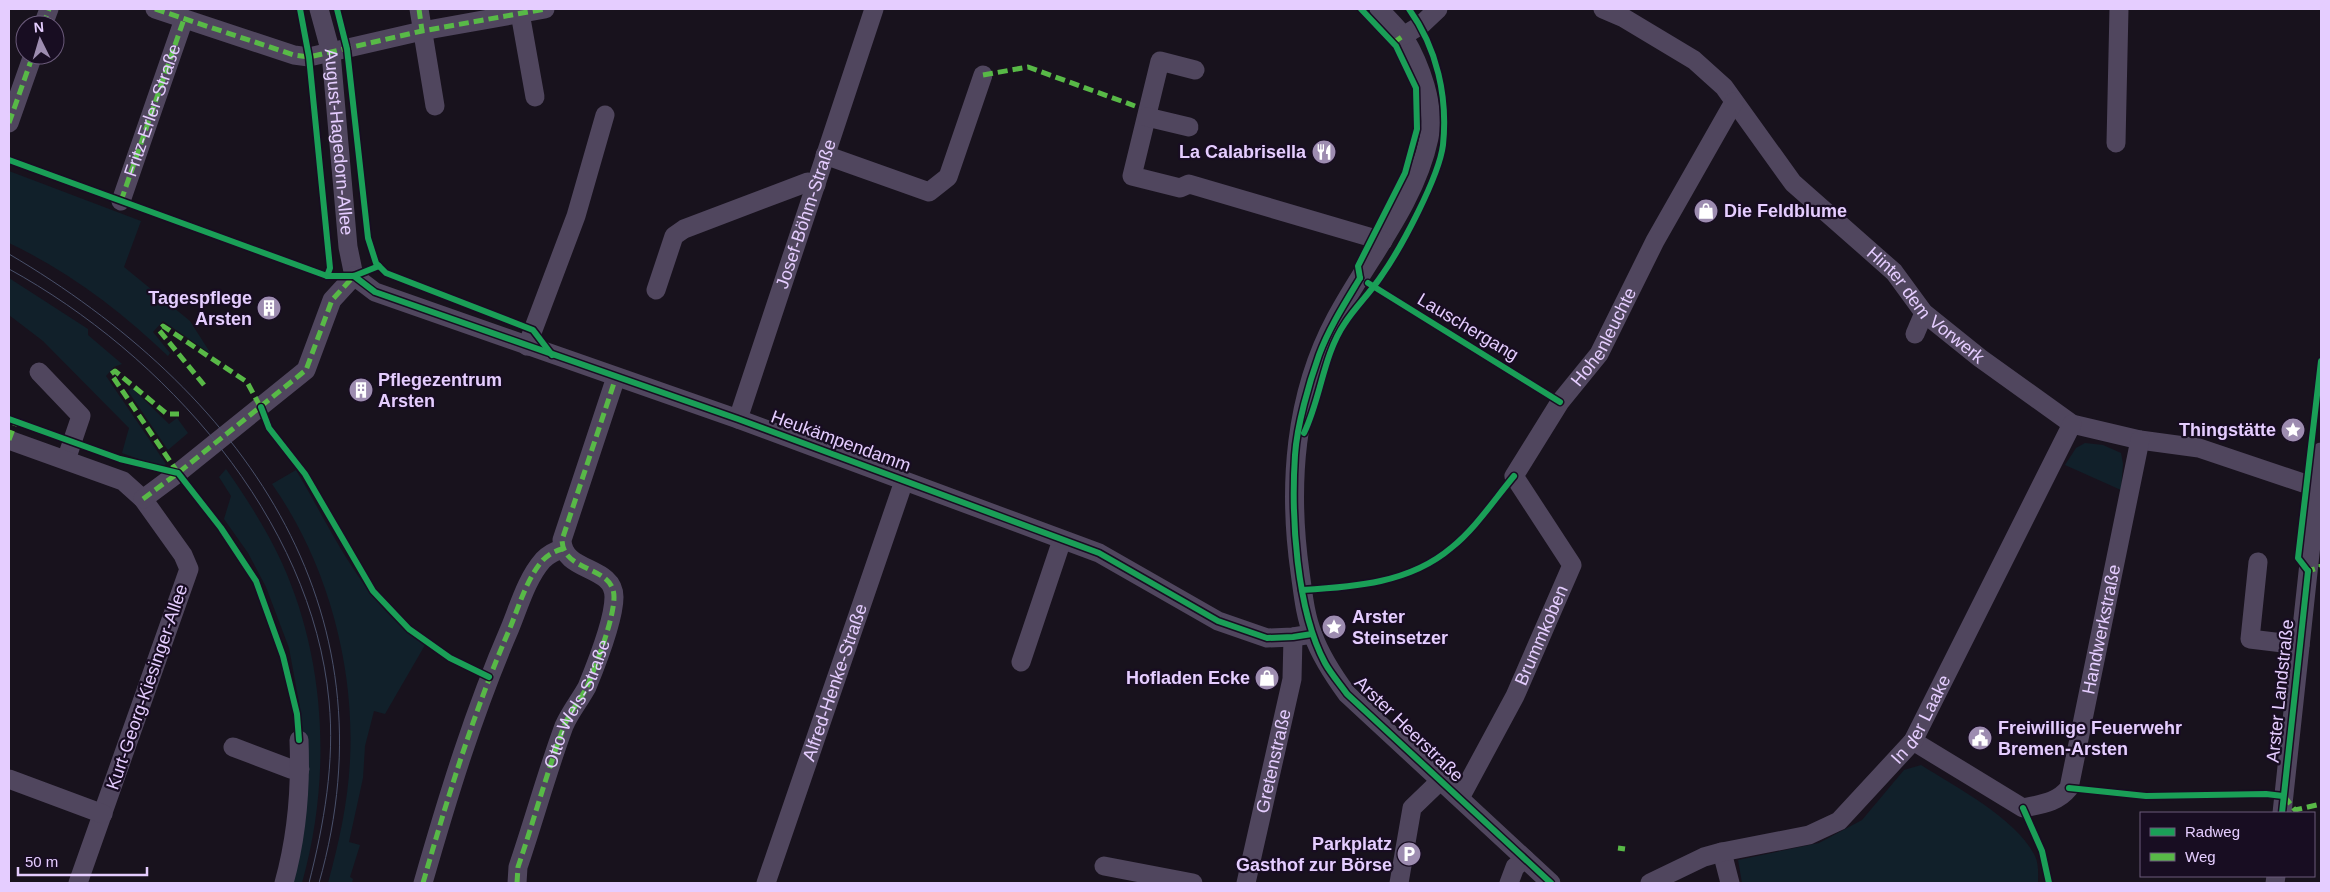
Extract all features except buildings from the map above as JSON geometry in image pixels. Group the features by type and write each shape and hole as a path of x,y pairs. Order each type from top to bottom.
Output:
{"street":[{"path":"154,9 294,54 309,57 514,12 546,9"},
{"name":"August-Hagedorn-Allee","path":"319,9 331,53 348,247 354,276"},
{"path":"419,9 436,106"},
{"name":"Josef-Böhm-Straße","path":"738,419 874,9"},
{"path":"1379,9 1403,36 1420,25 1438,9"},
{"name":"Hinter dem Vorwerk","path":"1604,9 1624,18 1694,60 1724,88 1792,183 1819,208 1868,247 1894,272 1924,313 1980,358 2072,424 2140,440 2199,448 2319,488"},
{"path":"2116,143 2119,9"},
{"path":"514,12 535,97"},
{"name":"Fritz-Erler-Straße","path":"121,201 184,19"},
{"name":"Arster Heerstraße","path":"1403,36 1426,84 1430,136 1413,186 1383,241 1335,319 1320,354 1308,392 1295,453 1294,518 1298,556 1312,634 1325,663 1347,694 1551,883"},
{"path":"1195,70 1160,61 1132,176 1180,188 1188,184 1383,241"},
{"path":"9,123 29,65"},
{"path":"825,155 929,192 948,177 983,75"},
{"name":"Hohenleuchte","path":"1514,476 1560,402 1599,354 1655,241 1734,102"},
{"path":"527,346 576,216 605,115"},
{"path":"1147,117 1189,127"},
{"path":"656,290 674,236 684,229 808,182 816,185"},
{"path":"143,499 178,474 306,370 332,300 354,276"},
{"name":"Heukämpendamm","path":"354,276 374,292 738,419 1099,553 1218,622 1268,638 1312,634"},
{"path":"1915,334 1924,313"},
{"path":"39,372 81,416 66,460"},
{"path":"423,883 454,775 489,677 530,580 542,561 553,552 562,548 562,540 616,377"},
{"name":"In der Laake","path":"1650,883 1685,875 1722,852 1809,835 1840,821 1913,741 2072,424"},
{"name":"Kurt-Georg-Kiesinger-Allee","path":"9,440 124,480 143,499 182,554 189,569 78,883"},
{"name":"Handwerkstraße","path":"1913,741 2023,808 2050,803 2062,797 2069,788 2140,440"},
{"name":"Arster Landstraße","path":"2282,812 2319,488 2321,452"},
{"name":"Brummkoben","path":"1460,798 1515,696 1572,566 1514,476"},
{"name":"Alfred-Henke-Straße","path":"766,883 904,481"},
{"path":"1021,662 1062,540"},
{"name":"Otto-Wels-Straße","path":"517,883 518,867 565,724 586,687 612,612 614,594 606,578 577,564 562,548"},
{"path":"2258,562 2250,639 2300,645"},
{"name":"Gretenstraße","path":"1246,883 1292,679 1293,637"},
{"path":"284,883 299,812 299,740"},
{"path":"233,747 291,769 300,769"},
{"path":"9,780 103,814"},
{"path":"1399,883 1412,808 1440,781"},
{"path":"1722,852 1730,883"},
{"path":"1509,883 1515,867 1525,858"},
{"path":"1104,866 1193,883"}],"shaded area":[{"path":"9,171 141,221 124,267 190,321 211,354 163,321 153,332 170,353 168,356 132,323 93,293 52,266 9,243"},
{"path":"9,278 88,329 88,335 122,364 114,367 106,376 166,464 161,467 122,453 129,428 43,341 9,315"},
{"path":"132,388 169,424 177,418 188,433 168,450 128,391"},
{"path":"2085,443 2103,445 2121,453 2123,464 2121,490 2065,465 2076,448"},
{"path":"226,469 256,515 282,563 297,601 308,640 316,681 320,722 320,763 311,844 302,883 293,883 305,748 299,702 289,648 266,587 248,553 224,519 231,496 219,477"},
{"path":"296,470 337,542 367,588 403,628 425,645 385,714 374,711 365,746 363,778 349,842 360,845 350,877 353,879 352,883 328,883 342,822 350,760 348,688 342,651 334,616 308,547 291,514 272,484"},
{"path":"1921,765 1968,794 2015,829 2035,856 2038,866 2038,883 1742,883 1738,860 1819,843 1862,820 1904,770"}],"tram line":[{"path":"9,254 92,309 166,371 229,440 280,516 317,598 336,687 338,782 319,883"},
{"path":"9,269 67,304 122,347 174,395 221,448 261,506 294,568 317,633 329,701 331,747 327,793 324,816 309,883"}],"marked path":[{"path":"47,15 49,9"},
{"path":"155,9 294,55 309,57 422,31 545,9"},
{"path":"419,9 422,31"},
{"path":"121,201 184,19"},
{"path":"1393,43 1403,36"},
{"path":"9,123 29,65"},
{"path":"983,75 1028,67 1135,106"},
{"path":"143,499 306,370 332,300 354,276"},
{"path":"204,385 159,330 163,326 247,382 262,410"},
{"path":"178,473 111,374 115,371 167,414 179,414"},
{"path":"517,883 518,867 564,726 587,687 611,617 614,597 612,587 606,579 571,558 565,551 562,540 616,377"},
{"path":"9,440 16,421"},
{"path":"423,883 473,722 524,592 532,575 543,560 552,553 562,549"},
{"path":"2306,569 2308,571 2321,567 2321,564"},
{"path":"2284,796 2295,810 2321,804"},
{"path":"1618,848 1625,849"}],"cycle path":[{"path":"300,9 309,57 330,268 327,276"},
{"path":"337,9 347,49 368,238 376,263 386,273 533,330 552,355"},
{"path":"1360,278 1358,266 1405,173 1417,129 1416,88 1396,46 1361,9"},
{"path":"1304,433 1338,335 1349,317 1378,281 1399,248 1427,193 1440,159 1444,127 1442,91 1427,40 1409,9"},
{"path":"9,160 327,276 354,276 379,266"},
{"path":"354,276 375,292 738,419 1099,553 1218,621 1267,638 1312,634"},
{"path":"1360,278 1332,325 1319,355 1304,404 1296,443 1294,479 1295,533 1302,589 1315,641 1327,667 1347,694 1551,883"},
{"name":"Lauschergang","path":"1368,283 1560,402"},
{"path":"2308,571 2298,558 2321,361"},
{"path":"261,407 269,428 305,474 373,591 409,629 450,658 489,677"},
{"path":"9,419 120,459 178,473 221,528 256,581 283,656 297,714 299,740"},
{"path":"1302,590 1361,585 1381,581 1400,576 1435,560 1468,532 1514,476"},
{"path":"2282,812 2308,571"},
{"path":"2069,788 2146,796 2266,794 2283,796"},
{"path":"2023,808 2042,851 2049,883"}],"place":[{"name":"La Calabrisella","path":"1324,152"},
{"name":"Die Feldblume","path":"1706,211"},
{"name":"Tagespflege Arsten","path":"269,308"},
{"name":"Pflegezentrum Arsten","path":"361,390"},
{"name":"Thingstätte","path":"2293,430"},
{"name":"Arster Steinsetzer","path":"1334,627"},
{"name":"Hofladen Ecke","path":"1267,678"},
{"name":"Freiwillige Feuerwehr Bremen-Arsten","path":"1980,738"},
{"name":"Parkplatz Gasthof zur Börse","path":"1409,854"}]}
